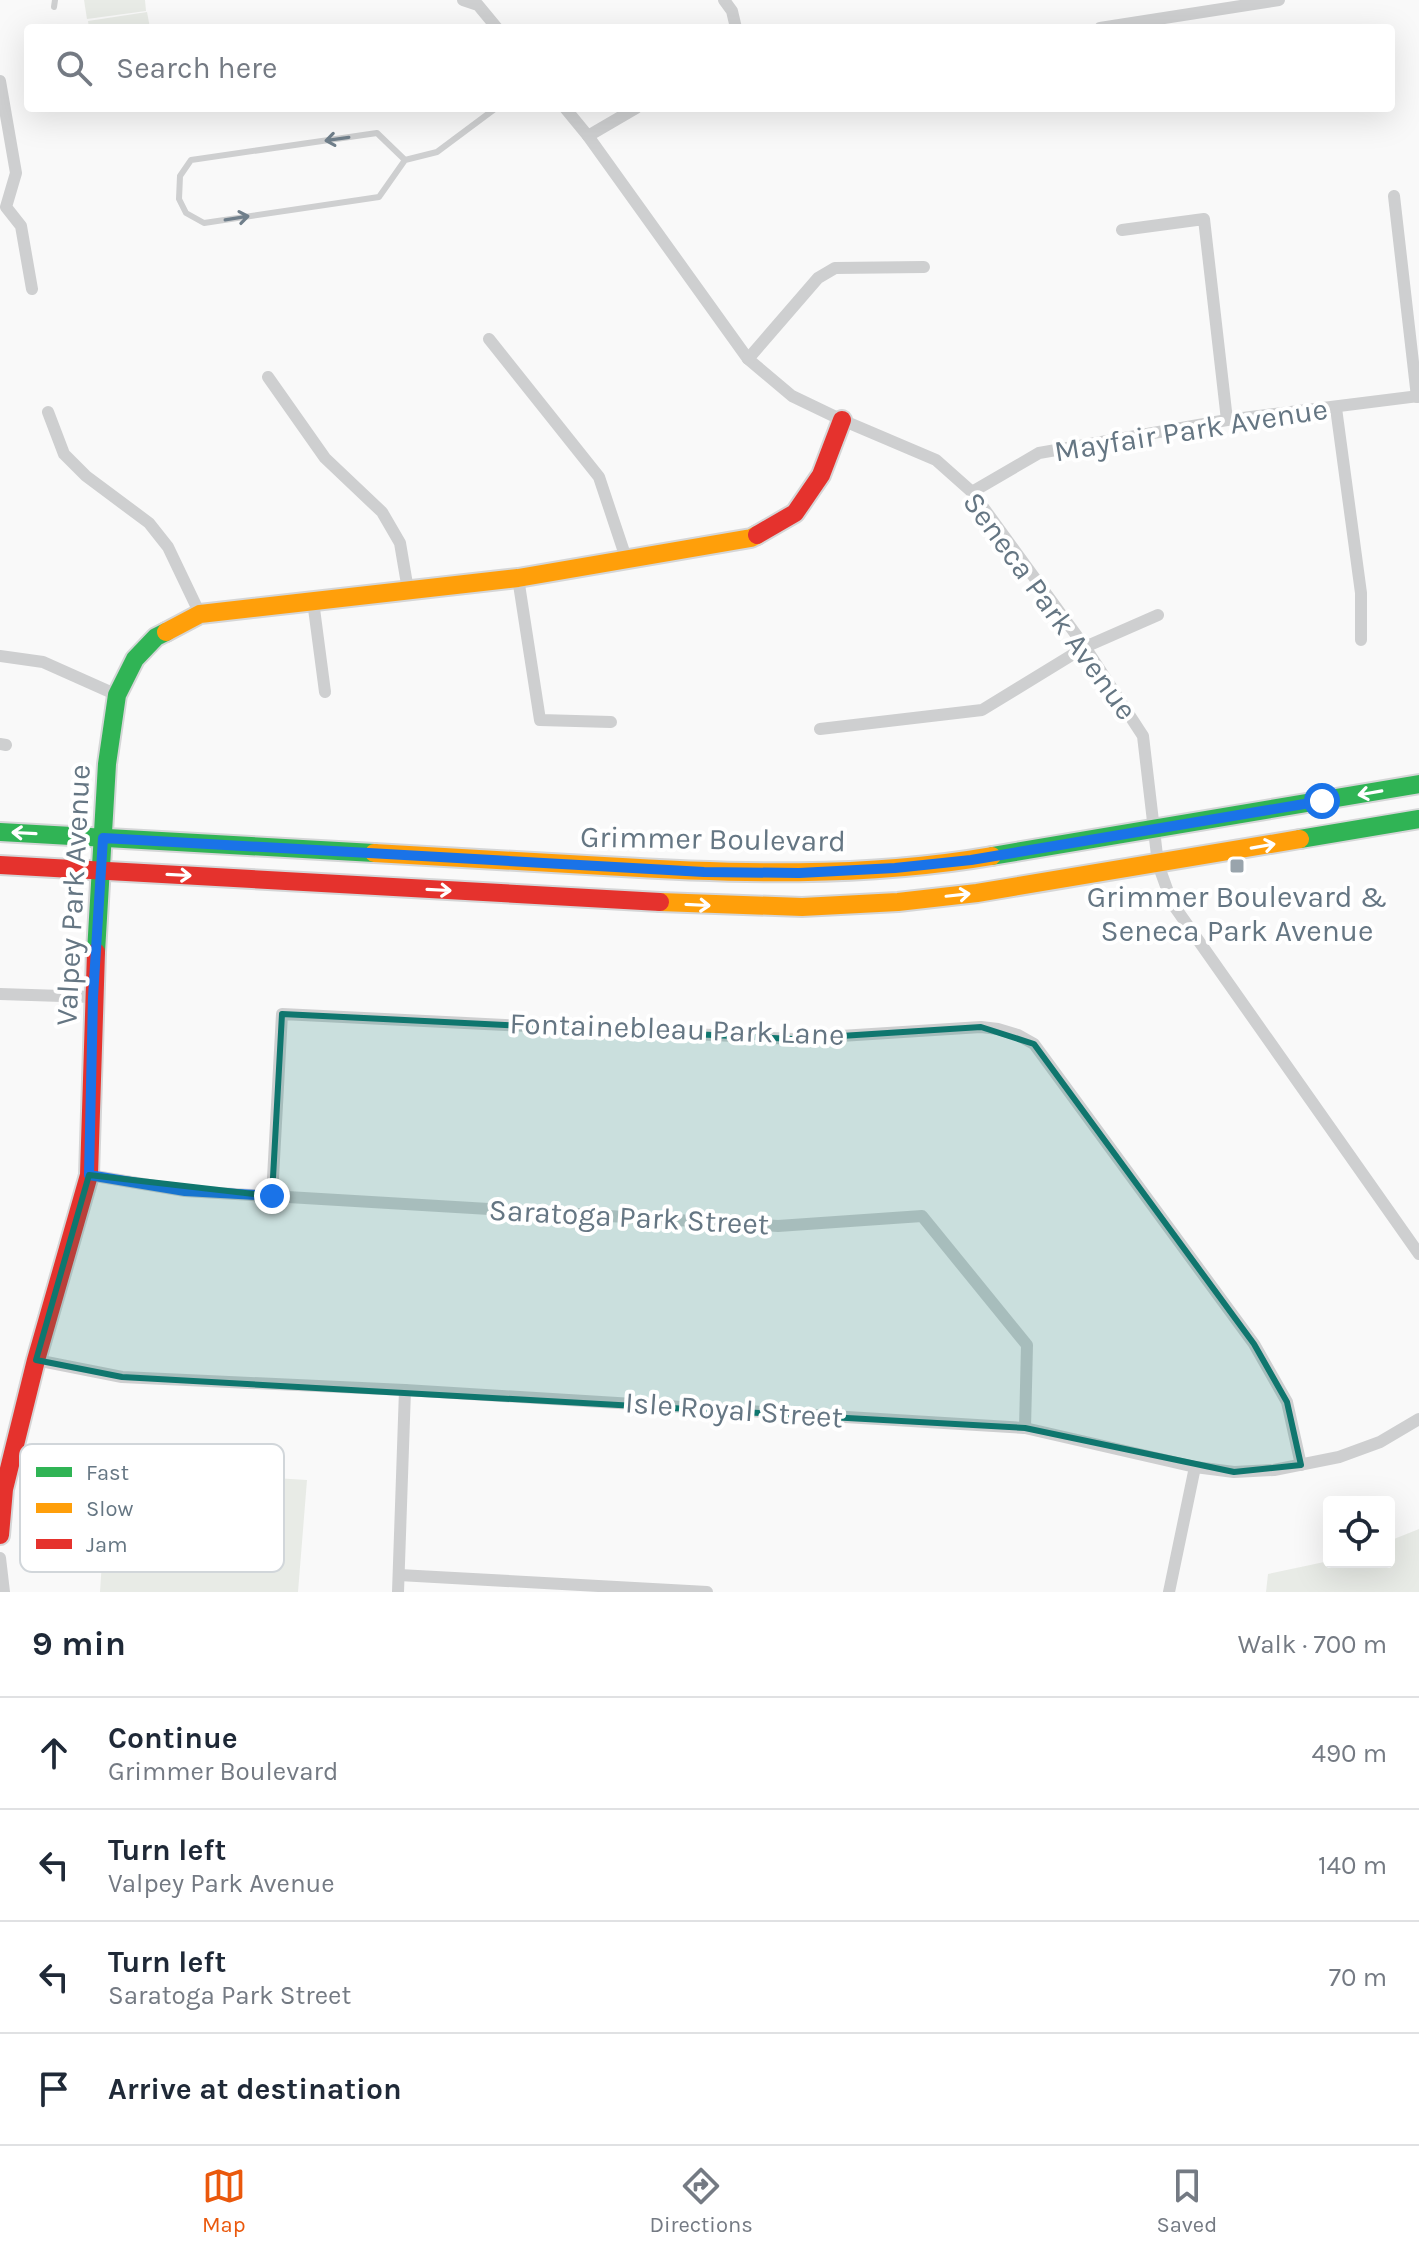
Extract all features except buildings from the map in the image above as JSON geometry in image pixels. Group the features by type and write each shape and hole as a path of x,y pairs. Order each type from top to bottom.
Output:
{"main road":[{"name":"Valpey Park Avenue","path":"0,1535 4,1489 36,1360 89,1175 93,997 107,764 117,695 135,659 156,637 200,614 518,578 751,538 795,513 821,475 842,420"},
{"name":"Grimmer Boulevard","path":"0,832 704,872 799,873 971,860 1419,784"},
{"name":"Grimmer Boulevard","path":"0,865 707,905 802,907 898,902 977,893 1419,819"}],"street":[{"path":"463,0 478,5 494,24"},
{"path":"724,0 732,11 735,24"},
{"path":"1126,24 1279,0"},
{"path":"0,81 16,173 3,208 21,226 32,289"},
{"name":"Seneca Park Avenue","path":"568,112 748,359 792,396 936,460 972,492 1085,647 1143,736 1158,864 1172,903 1419,1254"},
{"path":"588,136 629,112"},
{"path":"1394,196 1418,397"},
{"path":"1122,230 1204,219 1227,420"},
{"path":"748,359 818,278 835,268 924,267"},
{"path":"489,339 599,477 627,561"},
{"path":"268,377 325,458 382,512 400,543 408,590"},
{"name":"Mayfair Park Avenue","path":"972,492 1039,453 1227,420 1418,397"},
{"path":"1336,408 1361,593 1361,640"},
{"path":"48,412 64,454 86,476 149,523 168,547 200,614"},
{"path":"518,578 540,720 611,722"},
{"path":"313,601 325,692"},
{"path":"820,729 982,710 1085,647 1158,615"},
{"path":"0,656 43,662 117,695"},
{"path":"0,994 93,997"},
{"name":"Fontainebleau Park Lane","path":"272,1196 282,1014 794,1039 968,1027 998,1029 1034,1044 1254,1344 1287,1402 1301,1465"},
{"name":"Saratoga Park Street","path":"89,1175 185,1191 778,1226 922,1216 1027,1345 1025,1428"},
{"name":"Isle Royal Street","path":"36,1360 122,1377 405,1390 1025,1428 1195,1467 1234,1472 1274,1470 1339,1457 1380,1442 1419,1419"},
{"path":"398,1592 405,1390"},
{"path":"1169,1592 1195,1467"},
{"path":"0,1558 4,1592"},
{"path":"399,1575 707,1592"}],"lane":[{"path":"405,160 377,133 191,160 180,176 179,199 186,213 204,223 379,197 405,160 437,152 491,112"}],"highlighted area":[{"path":"282,1014 794,1039 981,1027 1034,1044 1254,1344 1287,1402 1301,1465 1234,1472 1025,1428 122,1377 36,1360 89,1175 272,1196"}],"shaded area":[{"path":"84,0 145,0 146,11 87,19"},
{"path":"147,12 149,24 88,24 88,21"},
{"path":"284,1479 307,1480 298,1592 100,1592 101,1572 284,1572"},
{"path":"1419,1529 1419,1592 1266,1592 1268,1574 1323,1562 1323,1568 1395,1568 1395,1539"}],"traffic: fast":[{"path":"96,952 107,764 117,695 135,659 156,637 166,632"},
{"path":"992,856 1419,784"},
{"path":"1300,839 1419,819"},
{"path":"0,832 374,853"}],"traffic: slow":[{"path":"166,632 200,614 518,578 757,535"},
{"path":"660,902 802,907 898,902 977,893 1300,839"},
{"path":"374,853 750,872 896,868 992,856"}],"traffic: jam":[{"path":"757,535 795,513 821,475 842,420"},
{"path":"0,865 660,902"},
{"path":"0,1535 4,1489 36,1360 89,1175 96,952"}],"place":[{"name":"Grimmer Boulevard & Seneca Park Avenue","path":"1237,866"}],"route":[{"path":"272,1196 185,1191 89,1175 93,997 103,838 704,872 799,873 971,860 1322,801"}]}
